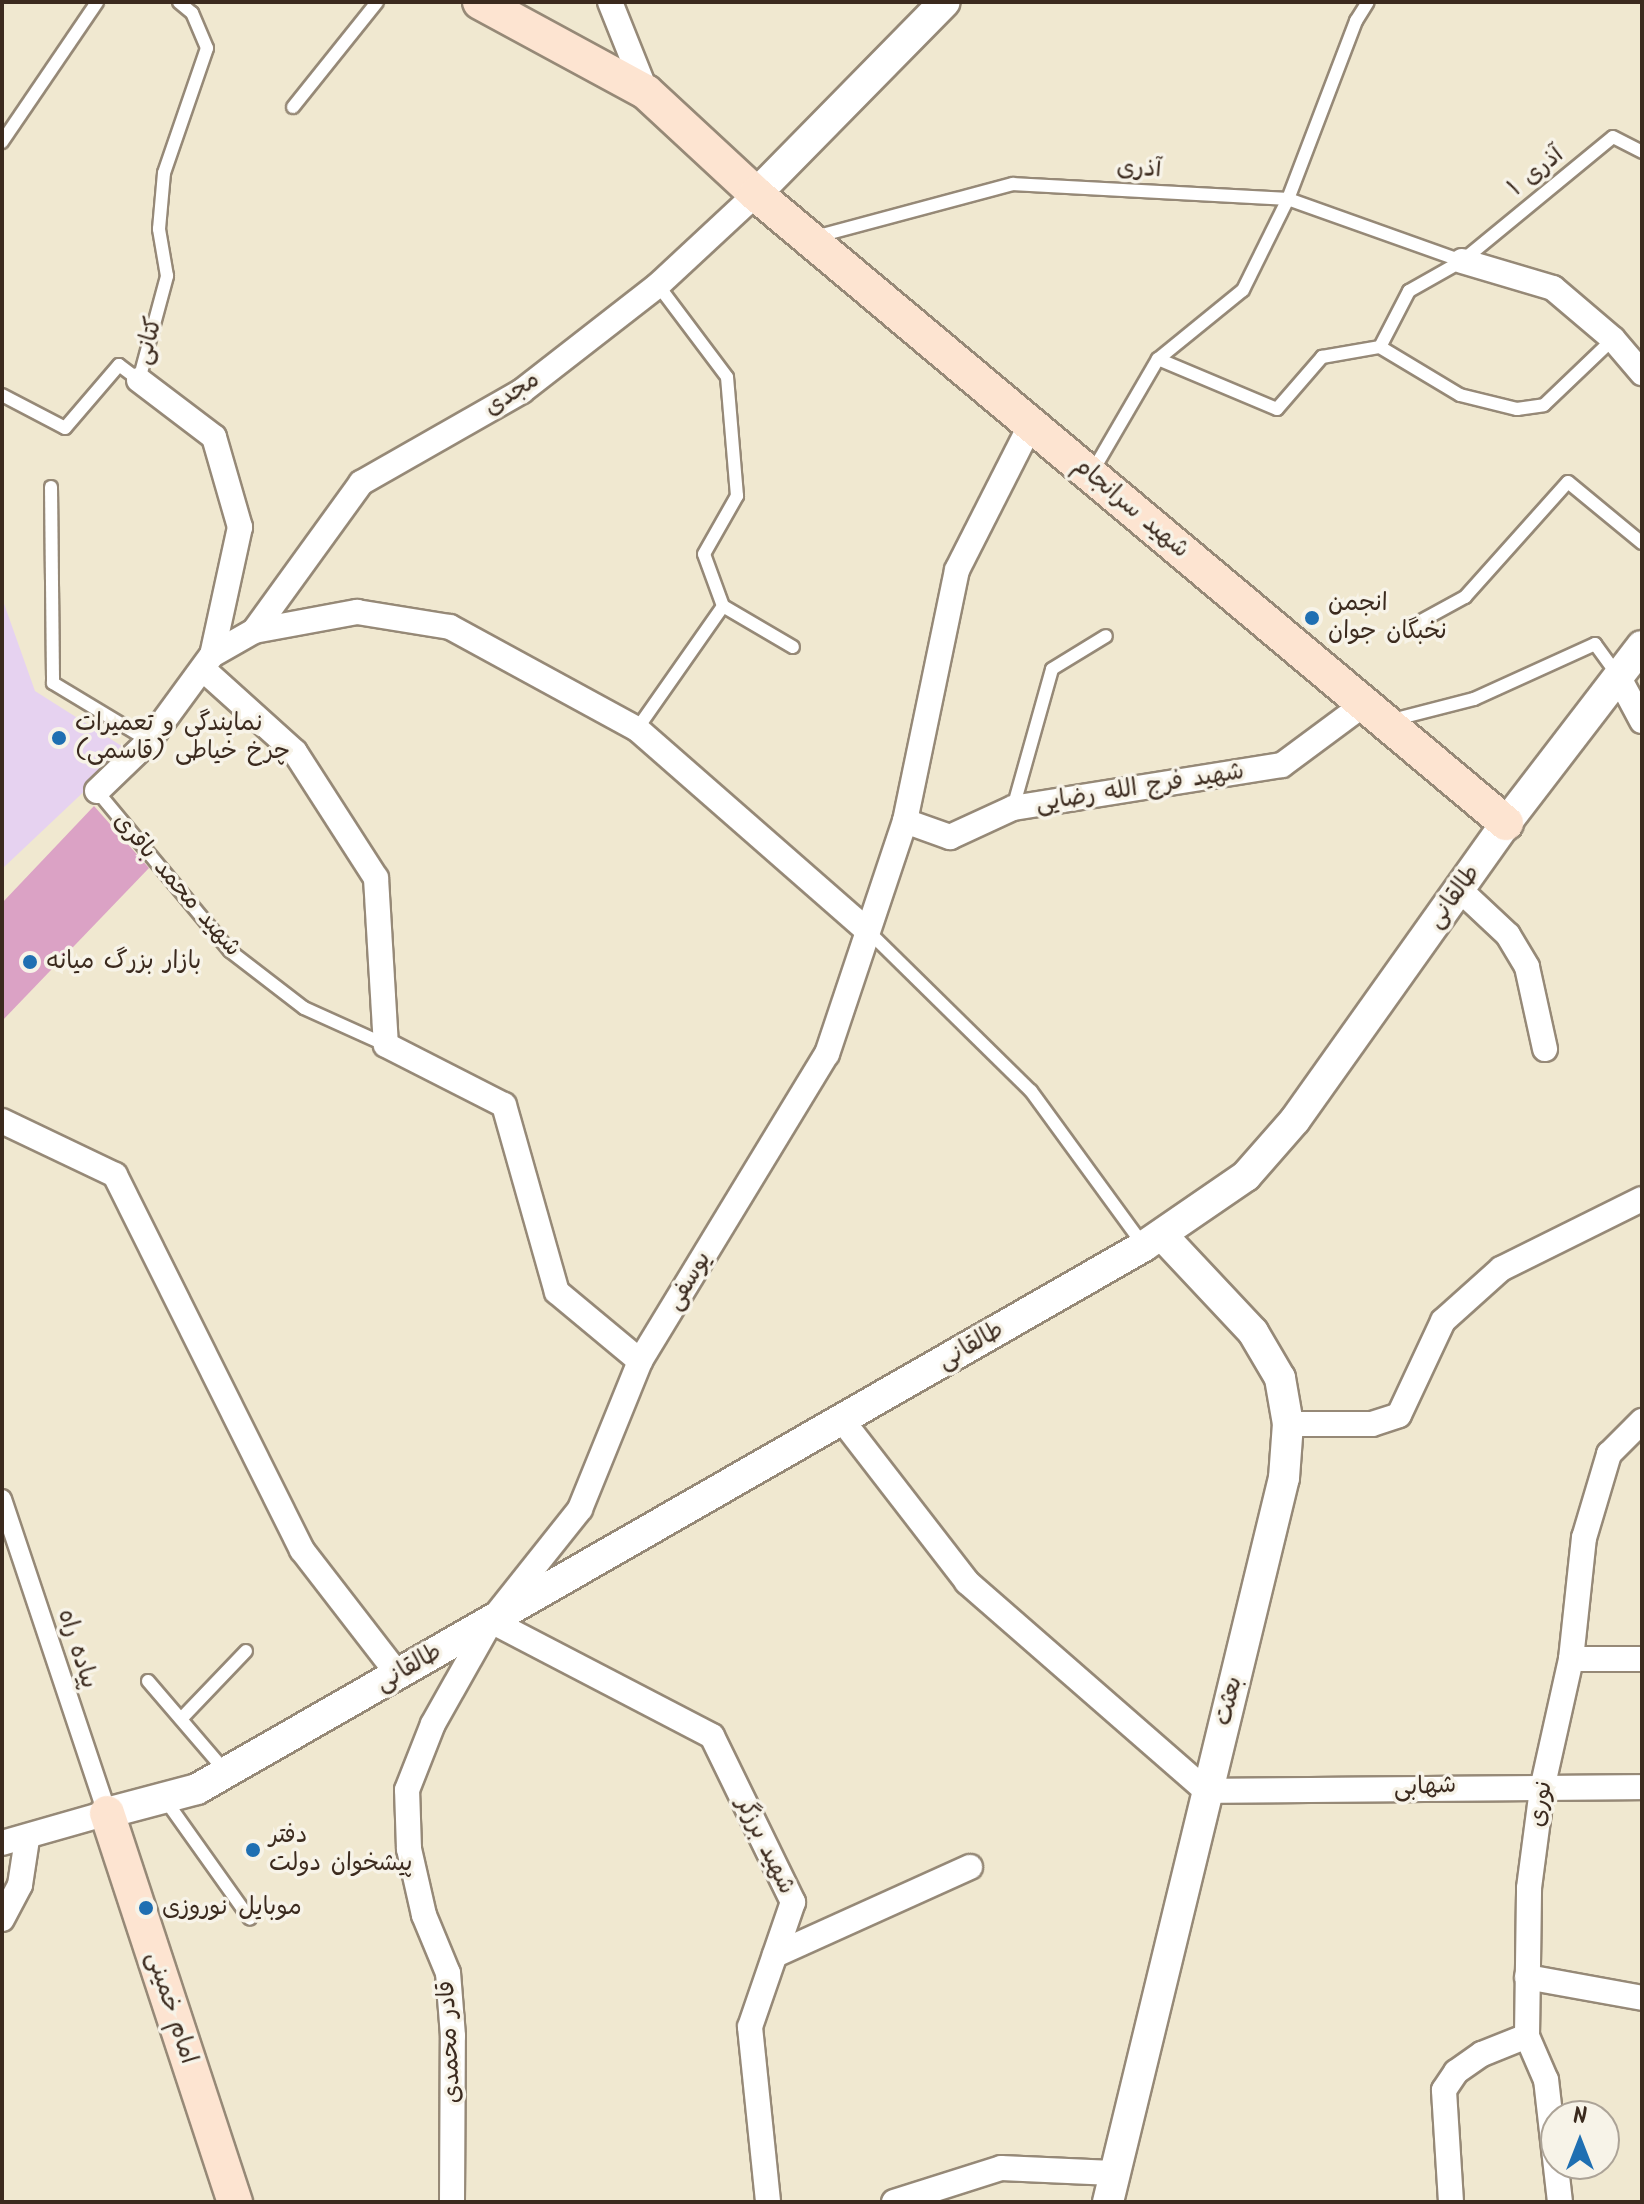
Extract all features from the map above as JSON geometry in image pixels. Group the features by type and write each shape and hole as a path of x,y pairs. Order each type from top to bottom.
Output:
{"main road":[{"name":"شهید سرانجام","path":"480,2 646,92 756,194 1506,823"},
{"name":"امام خمینی","path":"107,1813 235,2202"}],"street":[{"path":"610,2 646,92"},
{"name":"مجدی","path":"97,791 149,741 208,662 254,631 361,483 522,391 658,285 756,194 945,2"},
{"path":"1462,261 1553,288 1613,339 1642,373"},
{"name":"کتانی","path":"139,380 214,437 240,527 208,662"},
{"name":"یوسفی","path":"491,1621 580,1509 640,1361 827,1054 905,821 957,570 1031,424"},
{"path":"254,631 357,612 450,627 637,729 867,930"},
{"name":"طالقانی","path":"107,1813 197,1789 1153,1241 1246,1176 1295,1120 1506,823 1642,646"},
{"path":"208,662 295,752 376,878 386,1045"},
{"path":"1618,676 1642,721"},
{"name":"شهید فرج الله رضایی","path":"905,821 950,837 1013,808 1282,765 1374,713"},
{"path":"1459,889 1508,935 1527,967 1545,1049"},
{"name":"شهید محمد باقری","path":"386,1045 504,1105 557,1292 640,1361"},
{"path":"2,1121 115,1175 302,1550 398,1674"},
{"path":"1288,1424 1372,1424 1399,1415 1443,1321 1501,1269 1642,1199"},
{"name":"بعثت","path":"1110,2187 1284,1478 1288,1424 1280,1378 1253,1332 1153,1241"},
{"path":"842,1420 967,1582 1207,1791"},
{"name":"نوری","path":"1560,2202 1546,2080 1527,2036 1529,1888 1542,1789 1571,1659 1584,1538 1609,1454 1642,1421"},
{"name":"پیاده راه","path":"2,1499 107,1813"},
{"name":"شهید برزگر","path":"491,1621 712,1736 793,1902 750,2027 768,2202"},
{"name":"قادر محمدی","path":"452,2202 453,2051 448,1973 424,1915 415,1876 407,1790 433,1724 491,1621"},
{"path":"1571,1659 1642,1659"},
{"name":"شهابی","path":"1207,1791 1469,1785 1542,1789 1642,1787"},
{"path":"2,1843 27,1839 107,1813"},
{"path":"2,1919 20,1885 27,1839"},
{"path":"775,1955 970,1867"},
{"path":"1527,1977 1642,1998"},
{"path":"1451,2202 1444,2090 1456,2072 1482,2054 1527,2036"},
{"path":"894,2202 1001,2168 1110,2187"}],"lane":[{"path":"2,142 97,2"},
{"name":"کتانی","path":"139,380 167,276 159,229 164,173 207,48 192,13 179,2"},
{"path":"293,107 377,2"},
{"path":"1090,474 1158,359 1243,290 1288,199 1356,21 1368,2"},
{"name":"آذری ۱","path":"1462,261 1613,137 1642,152"},
{"name":"آذری","path":"809,239 1013,184 1288,199 1462,261"},
{"path":"1380,347 1409,291 1462,261"},
{"path":"658,285 727,377 737,496 704,554 723,606 793,647"},
{"path":"1158,359 1277,409 1322,357 1380,347 1460,395 1517,409 1544,405 1613,339"},
{"path":"2,395 65,428 119,365 139,380"},
{"path":"1410,627 1465,597 1568,482 1642,543"},
{"path":"51,487 53,683 149,741"},
{"path":"637,729 723,606"},
{"path":"1013,808 1052,669 1106,636"},
{"path":"1374,713 1474,699 1595,644 1618,676"},
{"name":"شهید محمد باقری","path":"97,791 230,951 304,1008 386,1045"},
{"path":"867,930 1031,1091 1153,1241"},
{"path":"181,1719 246,1651"},
{"path":"148,1681 226,1772"},
{"path":"164,1798 250,1919"}],"shaded area":[{"path":"2,598 35,691 128,750 2,869"}],"building":[{"name":"بازار بزرگ میانه","path":"94,806 149,868 2,1021 2,903"}],"place":[{"name":"انجمن نخبگان جوان","path":"1312,618"},
{"name":"نمایندگی و تعمیرات چرخ خیاطی (قاسمی)","path":"59,738"},
{"name":"بازار بزرگ میانه","path":"30,962"},
{"name":"دفتر پیشخوان دولت","path":"253,1850"},
{"name":"موبایل نوروزی","path":"146,1908"}]}
